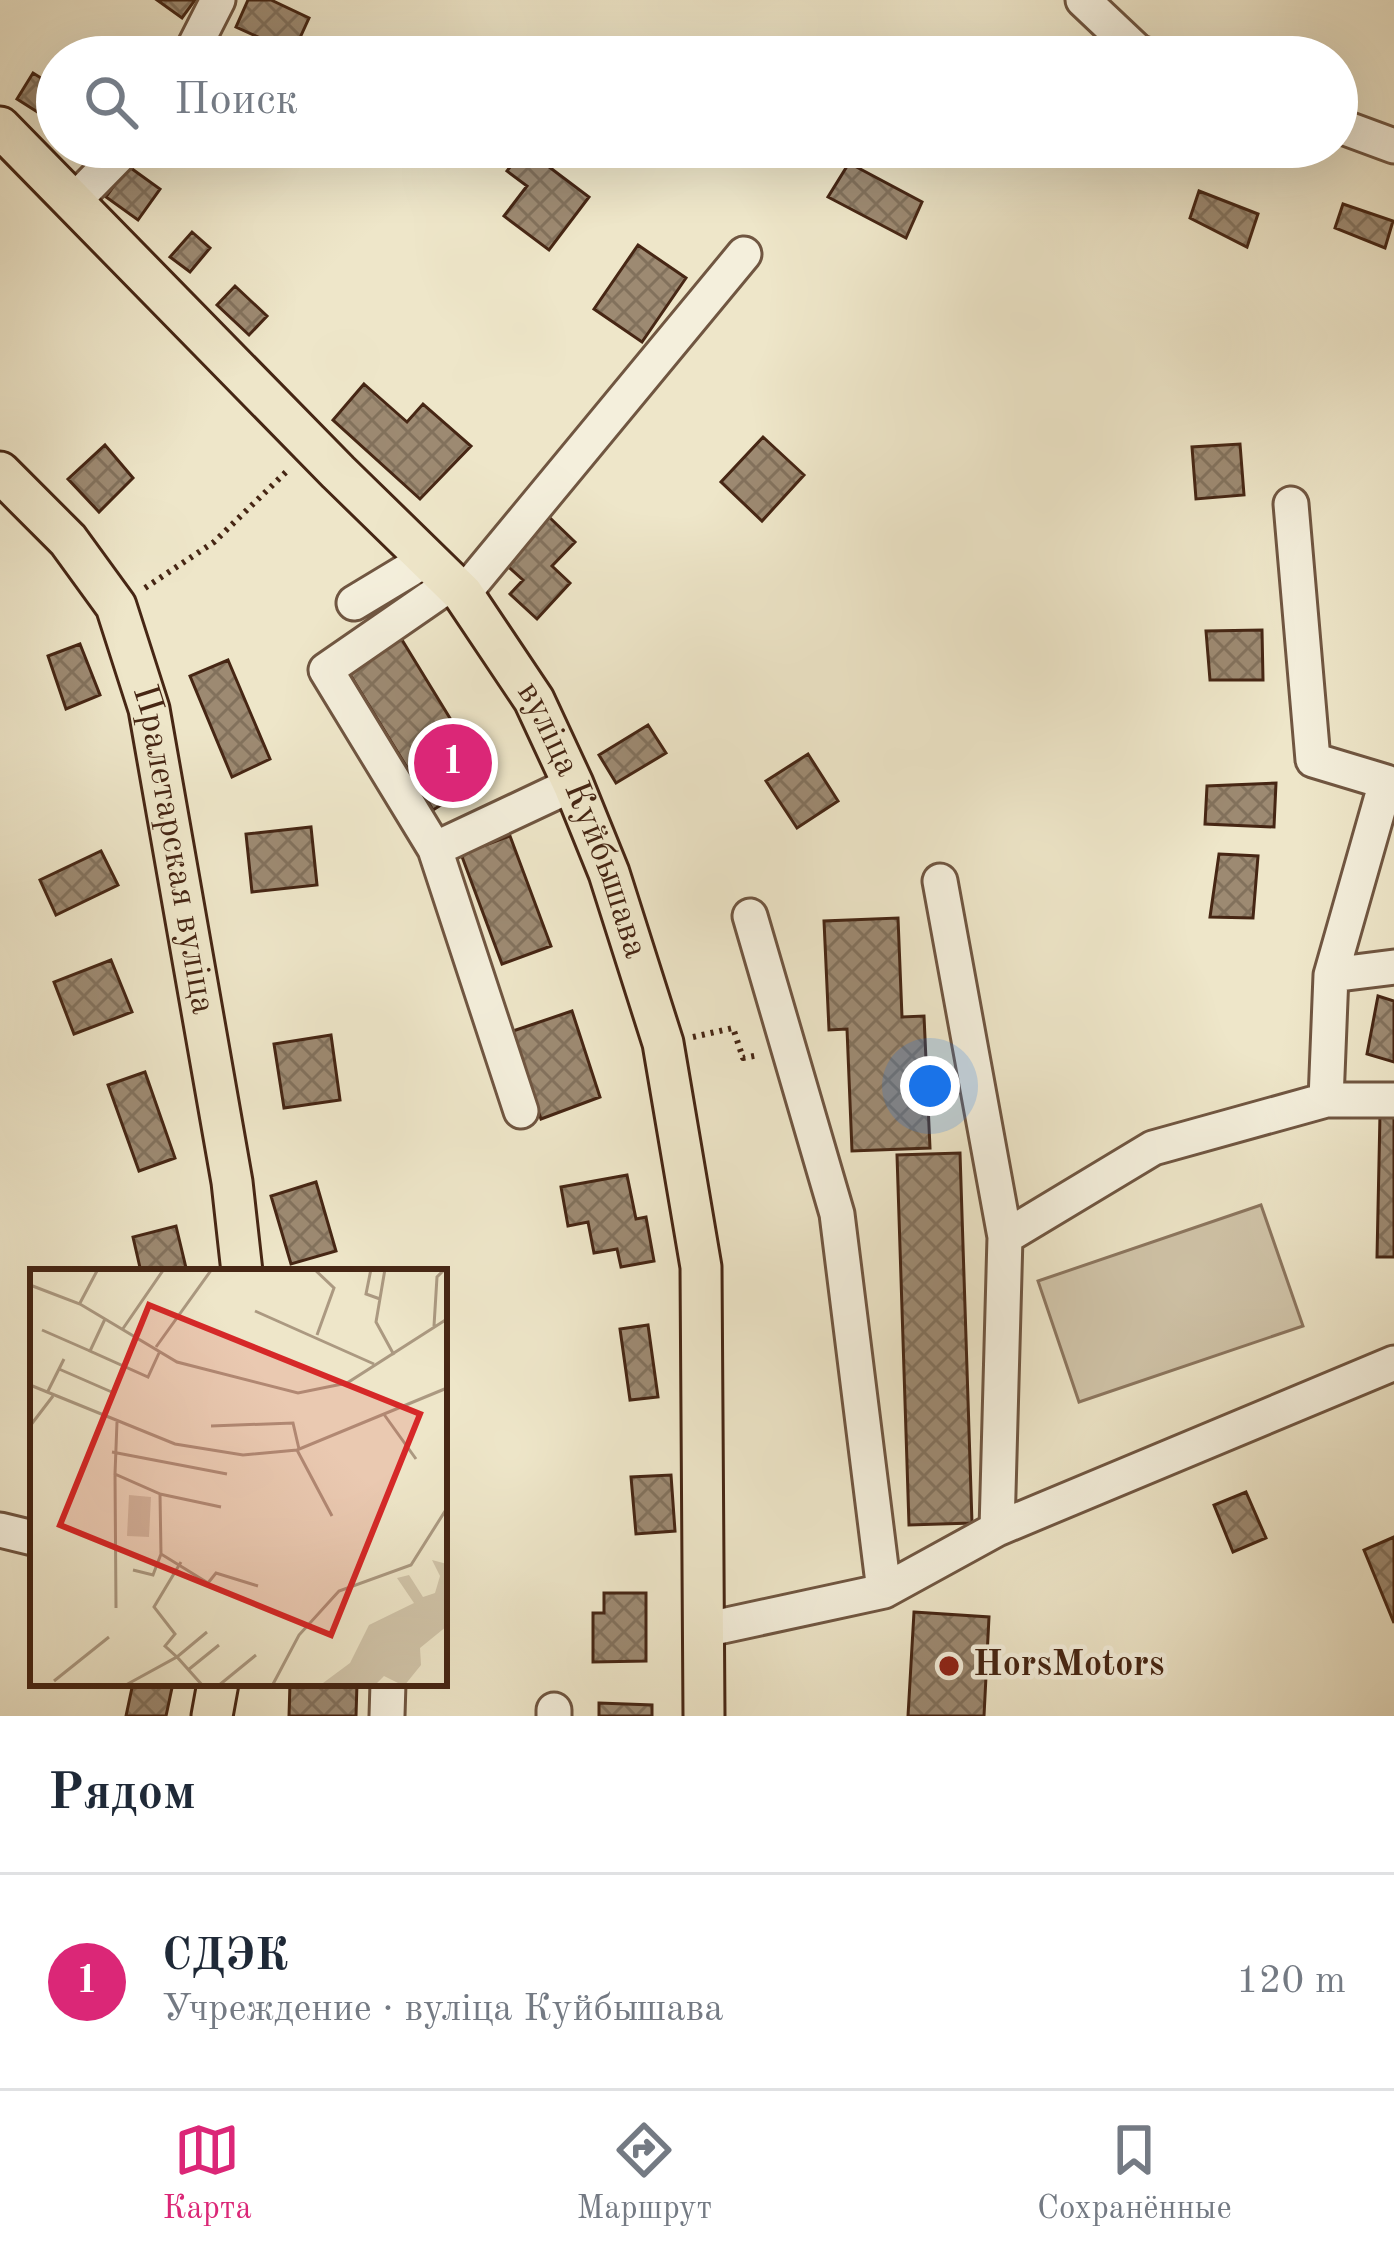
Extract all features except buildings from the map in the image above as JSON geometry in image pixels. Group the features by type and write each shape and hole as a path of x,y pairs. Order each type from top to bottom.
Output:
{"main road":[{"name":"вуліца Куйбышава","path":"0,127 36,164"},
{"name":"вуліца Куйбышава","path":"39,168 447,578 534,700 573,784 609,873 663,1043 701,1267 704,1716"},
{"name":"Пралетарская вуліца","path":"0,472 68,540 116,607 149,709 232,1182 242,1269"},
{"path":"212,1716 217,1686"}],"street":[{"path":"200,36 218,0"},
{"path":"1084,0 1121,36"},
{"path":"1358,133 1394,146"},
{"path":"72,202 106,168"},
{"path":"521,1111 435,849 326,670 447,578 744,254"},
{"path":"1291,504 1313,760 1386,782 1331,975 1326,1100"},
{"path":"354,603 447,578"},
{"path":"435,849 573,784"},
{"path":"940,881 1005,1238 997,1529"},
{"path":"750,916 837,1214 884,1591"},
{"path":"1331,975 1394,967"},
{"path":"1005,1238 1153,1148 1326,1100 1394,1100"},
{"path":"704,1630 884,1591 997,1529 1394,1363"},
{"path":"0,1530 30,1537"},
{"path":"387,1716 388,1686"}],"path":[{"path":"116,607 214,542 292,466"},
{"path":"663,1043 734,1028 742,1058 792,1048"}],"shaded area":[{"path":"1261,1205 1303,1326 1079,1402 1038,1281"}],"place":[{"name":"СДЭК","path":"453,763"},
{"name":"HorsMotors","path":"949,1666"}]}
